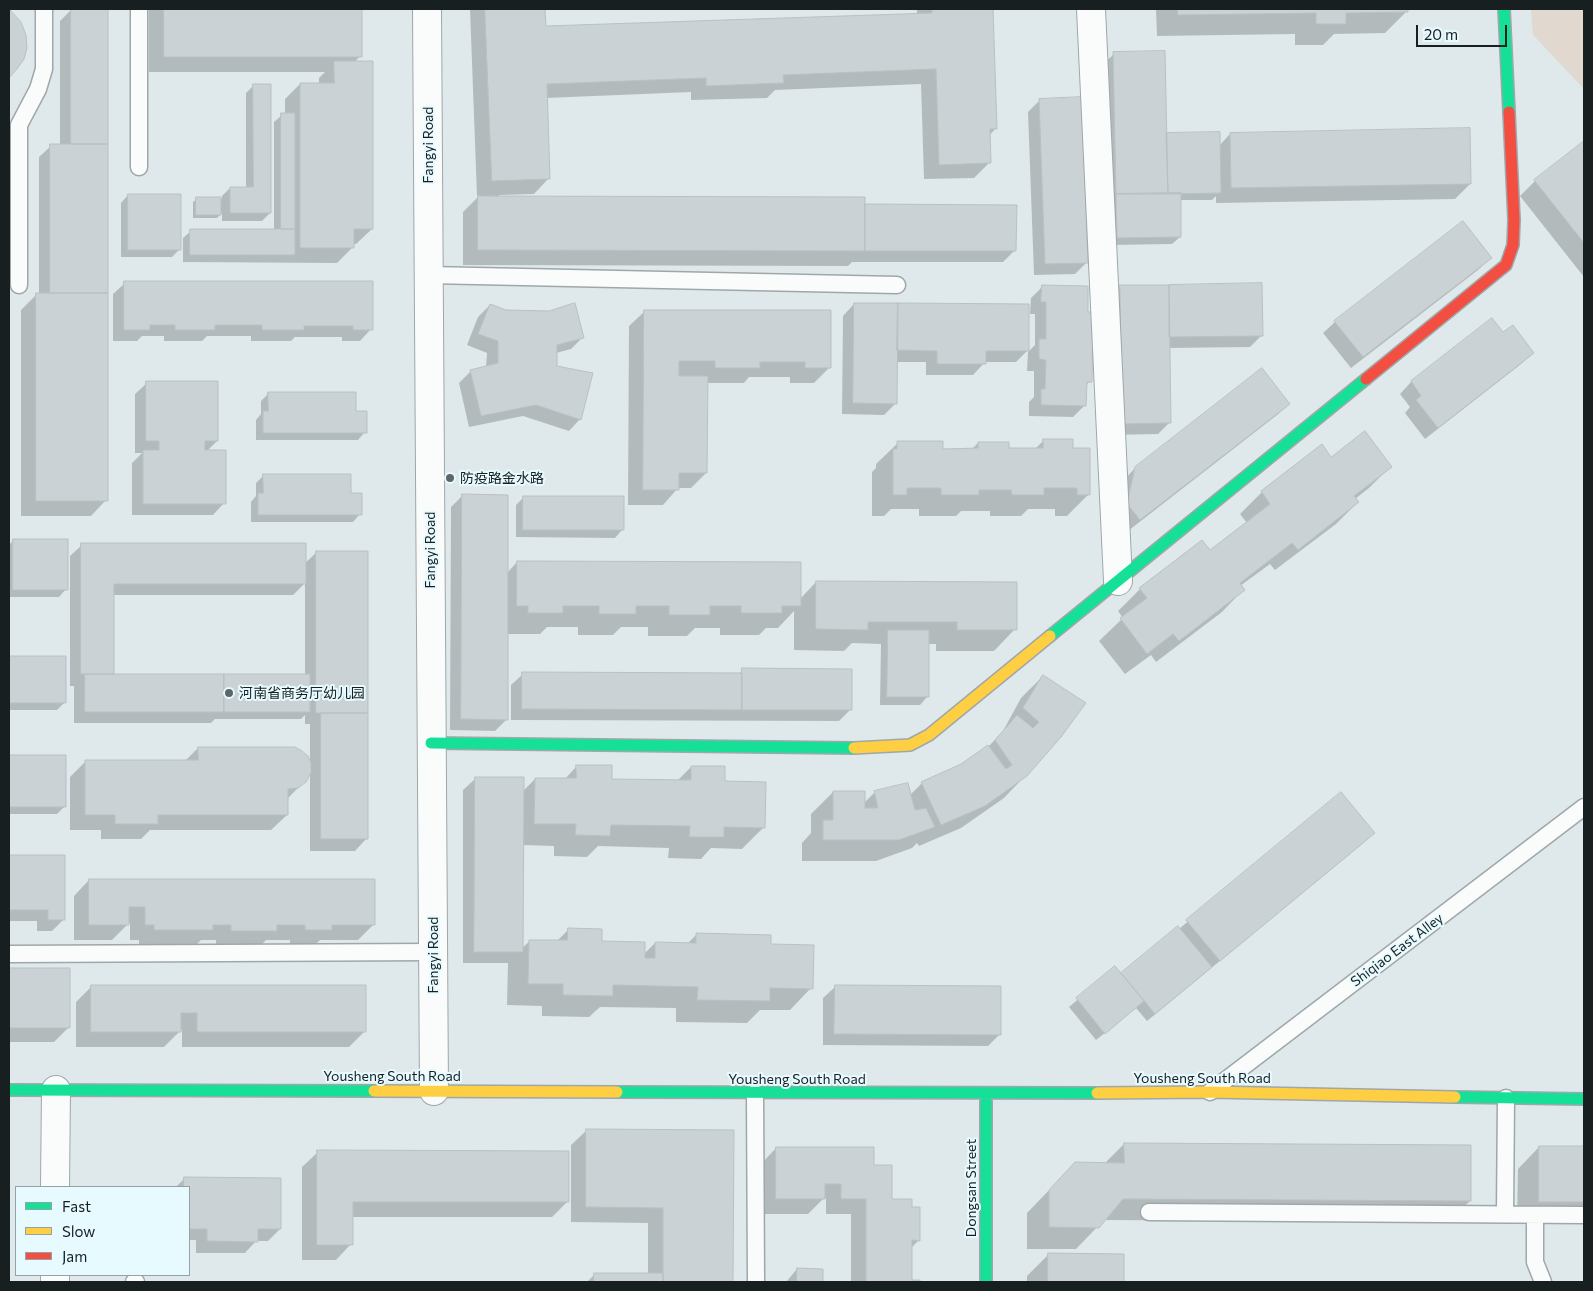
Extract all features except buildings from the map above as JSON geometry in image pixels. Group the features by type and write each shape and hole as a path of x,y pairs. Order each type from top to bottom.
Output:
{"street":[{"name":"Fangyi Road","path":"427,9 434,1092"},
{"path":"1091,9 1118,581"},
{"path":"432,743 864,748 910,745 929,735 1506,265 1513,245 1514,220 1504,9"},
{"name":"Yousheng South Road","path":"9,1090 754,1094 1210,1092 1584,1099"},
{"path":"56,1090 56,1186"},
{"name":"Dongsan Street","path":"986,1094 986,1282"}],"lane":[{"path":"19,285 19,125 38,89 44,70 44,9"},
{"path":"139,9 139,167"},
{"path":"429,275 897,285"},
{"name":"Shiqiao East Alley","path":"1210,1092 1584,807"},
{"path":"9,954 433,952"},
{"path":"754,1094 756,1282"},
{"path":"1505,1214 1506,1098"},
{"path":"1149,1212 1584,1215"},
{"path":"1535,1215 1535,1262 1544,1282"}],"shaded area":[{"path":"1531,9 1584,9 1584,89 1533,35"}],"traffic: fast":[{"path":"1504,9 1509,112"},
{"path":"1050,636 1366,379"},
{"path":"431,743 854,748"},
{"path":"9,1090 374,1091"},
{"path":"617,1092 1097,1093"},
{"path":"986,1094 986,1282"},
{"path":"1455,1097 1584,1099"}],"traffic: slow":[{"path":"854,748 910,745 929,735 1050,636"},
{"path":"374,1091 617,1092"},
{"path":"1097,1093 1210,1092 1455,1097"}],"traffic: jam":[{"path":"1366,379 1506,265 1513,245 1514,220 1509,112"}],"place":[{"name":"防疫路金水路","path":"450,478"},
{"name":"河南省商务厅幼儿园","path":"229,693"}]}
